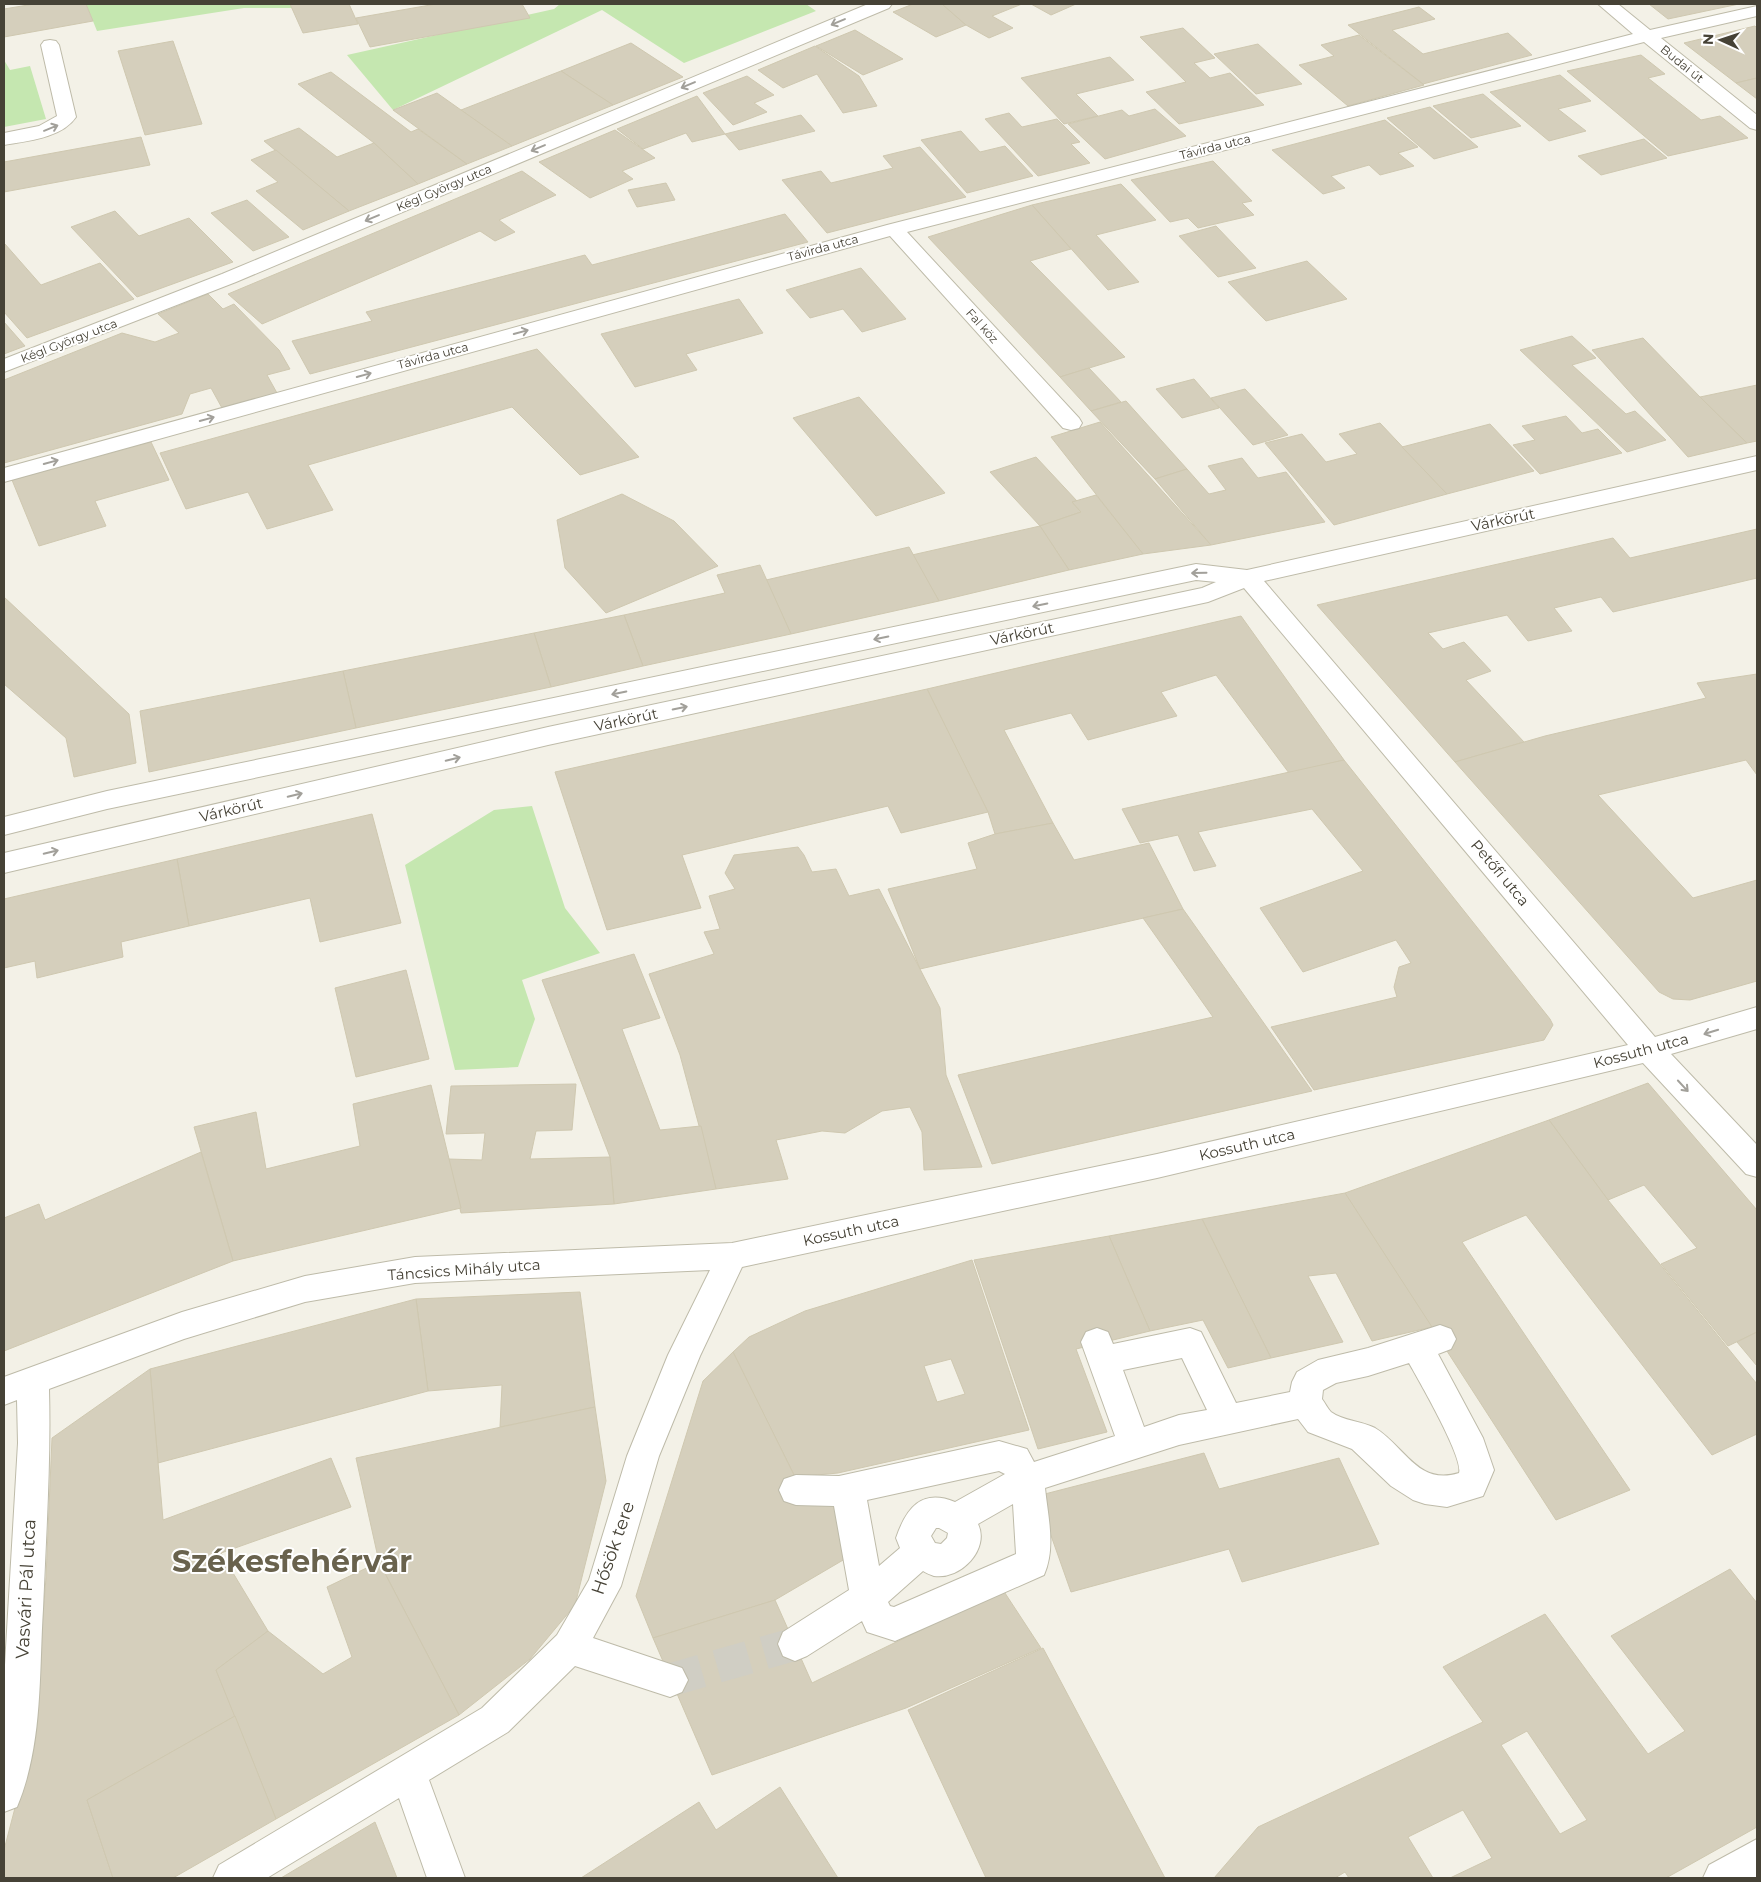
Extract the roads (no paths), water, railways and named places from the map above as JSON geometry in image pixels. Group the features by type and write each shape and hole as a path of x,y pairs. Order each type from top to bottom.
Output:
{"street":[{"name":"Kégl György utca","path":"4,366 229,278 883,4"},
{"name":"Budai út","path":"1607,4 1757,124"},
{"name":"Távirda utca","path":"4,475 894,229 1647,36 1757,12"},
{"path":"4,139 36,134 58,126 67,117 50,45"},
{"name":"Fal köz","path":"894,229 1071,423"},
{"name":"Várkörút","path":"4,863 548,736 1208,594 1248,577 1757,463"},
{"name":"Várkörút","path":"4,826 126,796 1196,572 1248,577"},
{"name":"Petőfi utca","path":"1248,577 1270,600 1649,1050 1757,1165"},
{"name":"Kossuth utca","path":"732,1256 1166,1164 1649,1050 1757,1018"},
{"name":"Hősök tere","path":"232,1878 495,1720 569,1646 604,1586 643,1456 684,1355 732,1256"},
{"name":"Táncsics Mihály utca","path":"30,1382 182,1326 314,1287 415,1270 732,1256"},
{"path":"1134,1444 1100,1351 1190,1342 1228,1420"},
{"path":"1428,1343 1471,1448 1477,1470 1471,1485 1447,1492 1424,1489 1403,1475 1364,1439 1320,1422 1305,1402 1308,1382 1329,1370 1368,1362 1428,1343"},
{"name":"Vasvári Pál utca","path":"4,1794 19,1728 34,1443 30,1382"},
{"path":"795,1644 868,1598 920,1552 934,1560 950,1558 956,1554 965,1541 963,1525 957,1518 1027,1479 1179,1430 1305,1402"},
{"path":"796,1490 839,1491 848,1488 999,1456 1015,1460 1027,1479 1034,1549 1032,1564 895,1624 880,1620 868,1598 848,1488"},
{"path":"569,1646 670,1680"},
{"path":"408,1773 446,1878"},
{"path":"1722,1878 1757,1858"}],"tunnel":[{"path":"670,1680 795,1644"}],"district":[{"name":"Székesfehérvár","path":"292,1562"}]}
